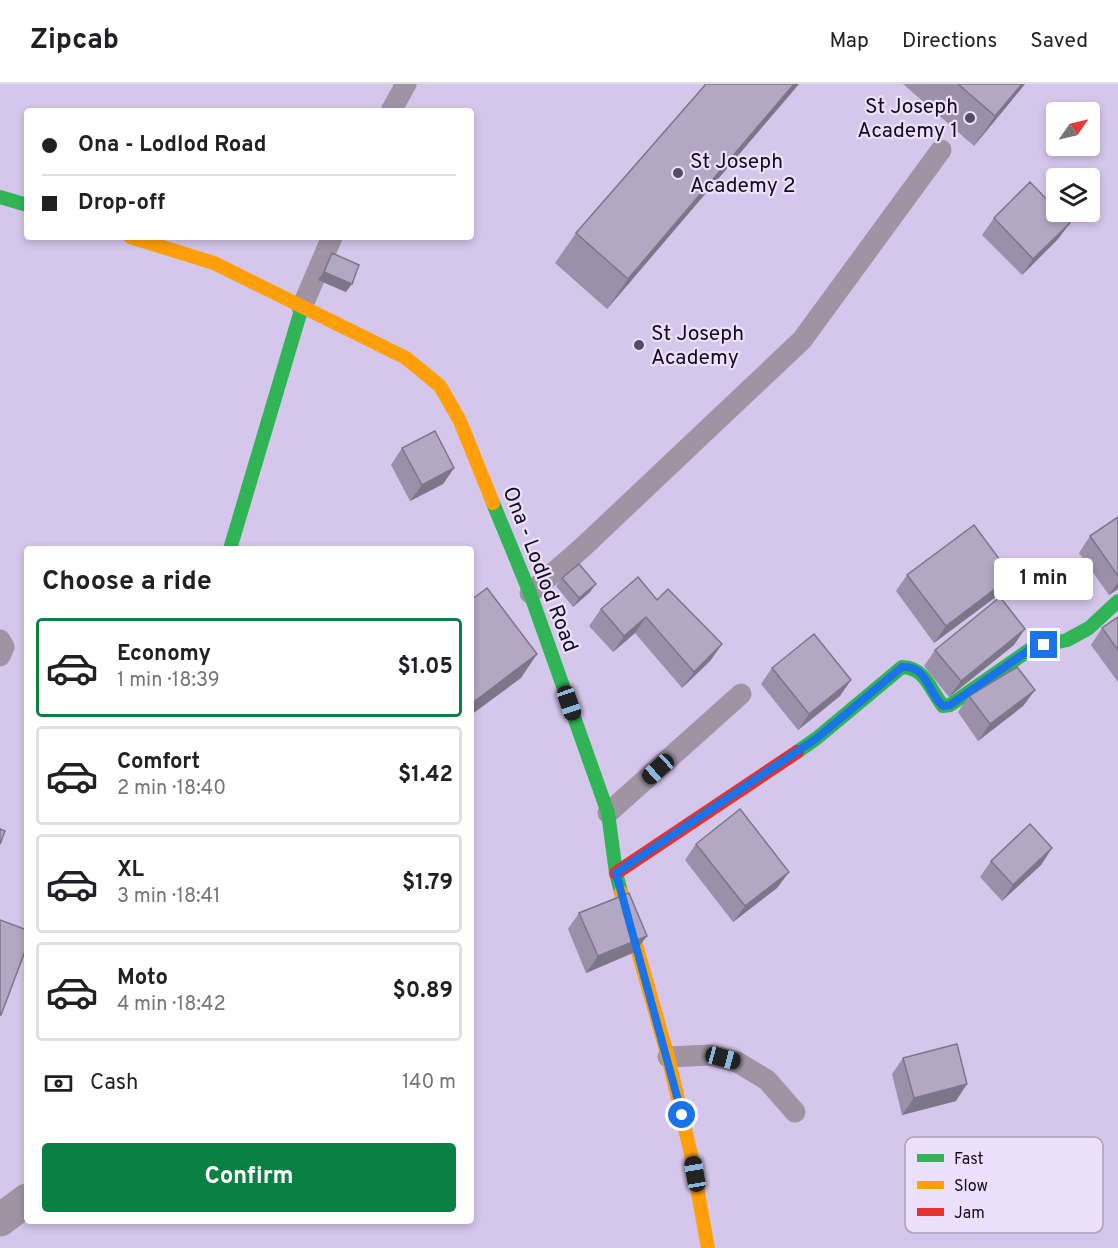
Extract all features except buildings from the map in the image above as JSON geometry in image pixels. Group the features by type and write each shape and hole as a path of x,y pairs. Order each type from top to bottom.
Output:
{"main road":[{"name":"Ona - Lodlod Road","path":"140,240 214,263 406,358 440,386 460,421 530,593 608,813 616,873 668,1058 692,1154 708,1248"},
{"path":"231,546 302,307"},
{"path":"616,873 817,738 902,667 911,666 921,672 938,701 943,706 950,705 1032,648 1067,640 1089,628 1118,601"}],"street":[{"path":"0,1220 24,1202"}],"lane":[{"path":"394,108 406,84"},
{"path":"530,593 591,539 802,340 941,150"},
{"path":"302,307 331,240"},
{"path":"0,640 4,647 0,656"},
{"path":"608,813 741,694"},
{"path":"668,1058 710,1055 737,1062 767,1080 795,1112"}],"traffic: fast":[{"path":"0,197 24,204"},
{"path":"231,546 302,307"},
{"path":"493,503 530,593 608,813 616,873 621,892"},
{"path":"797,752 902,667 917,671 927,681 943,706 950,705 1032,648 1067,640 1089,628 1118,601"}],"traffic: slow":[{"path":"140,240 214,263 406,358 440,386 460,421 493,503"},
{"path":"621,892 668,1057 691,1154 708,1248"}],"traffic: jam":[{"path":"616,873 797,752"}],"place":[{"name":"St Joseph Academy 1","path":"970,118"},
{"name":"St Joseph Academy 2","path":"678,173"},
{"name":"St Joseph Academy","path":"639,345"}],"route":[{"path":"682,1115 616,873 817,738 902,667 911,666 921,672 938,701 943,706 950,705 1032,648 1044,645"}]}
